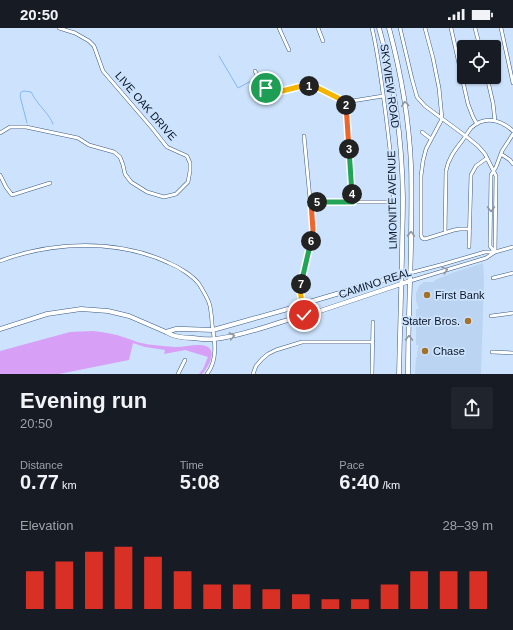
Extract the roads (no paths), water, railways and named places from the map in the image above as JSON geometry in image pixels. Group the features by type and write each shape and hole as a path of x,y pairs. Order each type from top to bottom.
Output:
{"main road":[{"name":"LIMONITE AVENUE","path":"379,28 391,76 401,146 403,199 399,374"},
{"name":"LIMONITE AVENUE","path":"389,28 404,98 409,140 412,192 408,374"},
{"name":"CAMINO REAL","path":"166,332 185,329 213,330 410,273"},
{"name":"CAMINO REAL","path":"0,329 47,314 80,309 108,310 129,316 172,335 188,338 214,339 237,335 336,306 410,281"}],"street":[{"name":"LIVE OAK DRIVE","path":"0,134 10,127 26,127 78,138 89,145 114,152 120,157 125,174 131,182 147,192 164,197 176,194 188,182 190,163 187,156 167,147 103,71 94,46 89,41 75,33 59,28"},
{"path":"279,28 289,50"},
{"path":"318,28 323,41"},
{"name":"SKYVIEW ROAD","path":"372,28 378,52 391,161 394,218"},
{"path":"400,28 417,97 425,106 478,146 487,158 496,176 495,252"},
{"path":"425,28 439,88 442,119 431,139 425,154 422,168 421,235 422,238 425,239 460,229 470,229"},
{"path":"451,28 468,104 477,124"},
{"path":"475,28 478,40"},
{"path":"501,28 513,83"},
{"path":"255,71 260,81 266,88 278,92 302,86 314,86 346,102 383,96"},
{"path":"489,84 495,120"},
{"path":"346,102 353,202"},
{"path":"445,234 447,165 452,154 472,128 484,121 495,120 502,123 513,132 493,171"},
{"path":"422,132 431,139"},
{"path":"304,136 313,230 300,290 304,315"},
{"path":"501,154 513,164"},
{"path":"469,246 471,175 476,166 487,158"},
{"path":"0,175 12,195 50,182"},
{"path":"311,202 394,202"},
{"path":"0,261 12,256 63,246 102,246 127,248 156,257 180,268 198,283 210,304 215,350 214,361 207,374"},
{"name":"CAMINO REAL","path":"410,273 485,252 495,252 513,247"},
{"name":"CAMINO REAL","path":"410,281 486,258 495,252"},
{"path":"493,278 513,273"},
{"path":"491,316 513,313"},
{"path":"372,374 373,322"},
{"path":"253,374 256,366 268,354 302,342 373,342"},
{"path":"492,352 513,353"},
{"path":"178,374 186,360"}],"waterway":[{"path":"219,56 238,88 253,80"},
{"path":"27,123 20,96 21,92 24,91 31,92 50,117 53,124"}],"place":[{"name":"First Bank","path":"427,295"},
{"name":"Stater Bros.","path":"468,321"},
{"name":"Chase","path":"425,351"}]}
